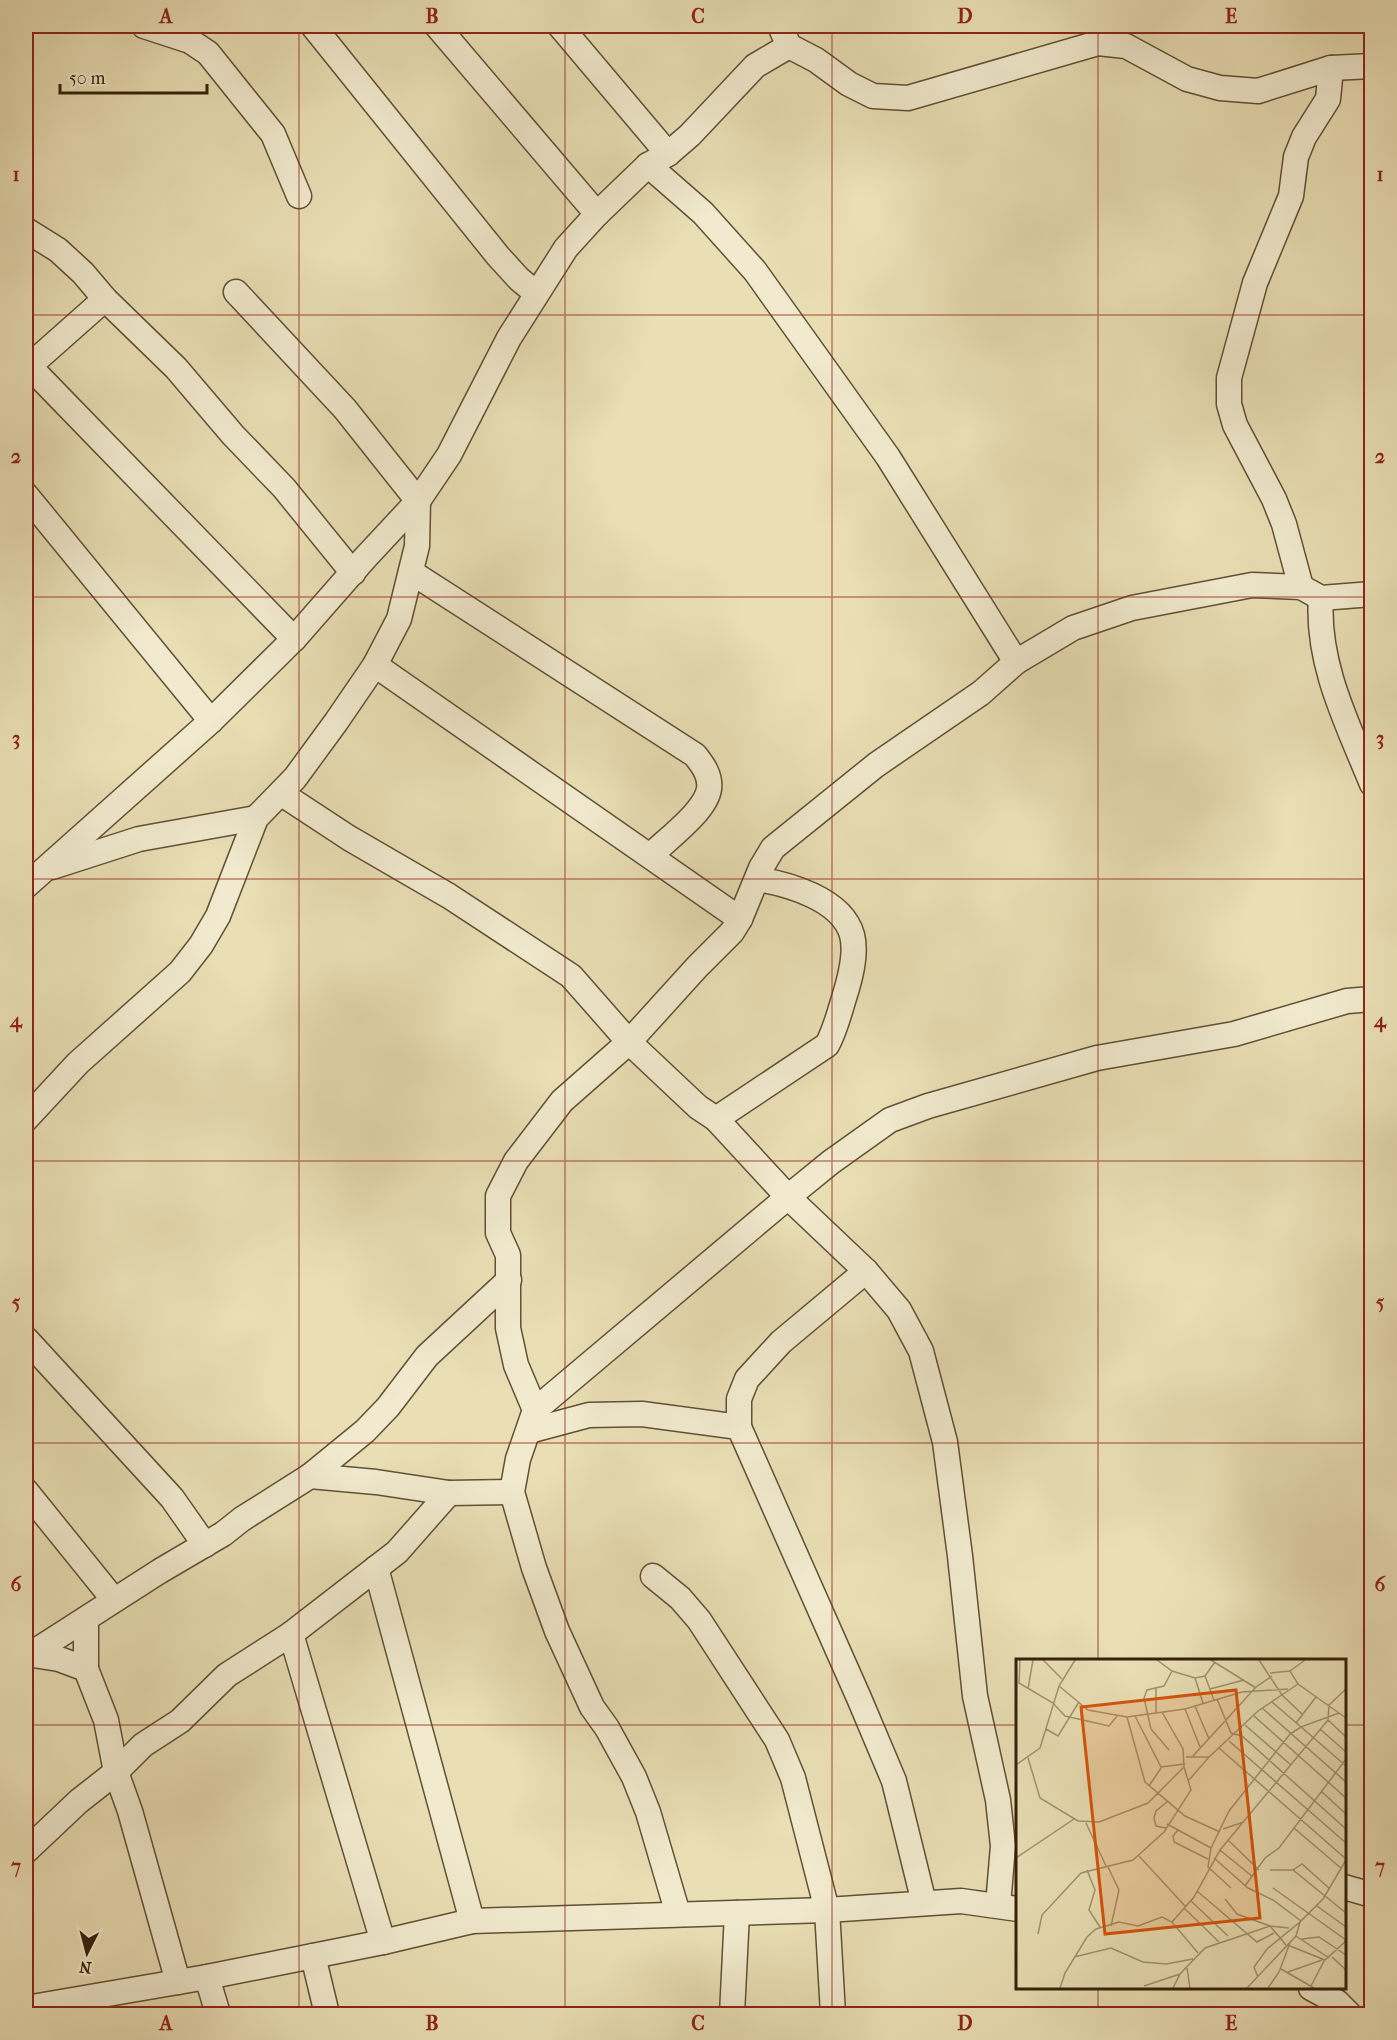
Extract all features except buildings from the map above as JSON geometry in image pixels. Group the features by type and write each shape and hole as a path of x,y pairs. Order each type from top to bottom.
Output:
{"street":[{"path":"144,26 190,41 208,53 273,134 299,196"},
{"path":"313,26 498,256 519,279 536,293"},
{"path":"437,26 597,213"},
{"path":"560,26 658,160 755,271 888,457 1016,662"},
{"path":"33,878 211,721 294,639 418,501 449,455 509,338 566,248 597,213 690,135 784,36 849,84 873,96 908,98 1098,43 1125,46 1187,79 1220,88 1258,92 1331,68 1371,66"},
{"path":"1331,68 1328,99 1304,137 1296,157 1291,196 1255,283 1229,378 1229,404 1235,425 1274,499 1311,592 1340,706 1371,784"},
{"path":"26,230 58,250 84,273 105,299 176,368 232,435 291,497 353,573"},
{"path":"26,1119 78,1063 180,972 201,945 218,916 256,818 264,808 282,794 375,665 399,619 411,572 417,546 418,501 345,409 236,292"},
{"path":"105,299 27,368 294,639"},
{"path":"26,495 211,721"},
{"path":"411,572 695,755 706,769 709,788 702,806 650,856"},
{"path":"532,1421 508,1328 508,1255 498,1233 498,1196 516,1161 562,1101 629,1042 697,967 725,942 740,919 772,848 876,765 981,693 1016,662 1073,628 1132,608 1252,585 1311,592 1371,594"},
{"path":"375,665 740,919"},
{"path":"26,2008 207,1977 472,1922 827,1910 961,1901 1008,1907 998,1800 975,1696 945,1442 921,1351 898,1310 866,1271 788,1197 716,1119 698,1107 629,1042 571,976 449,896 349,838 282,794"},
{"path":"33,878 139,839 256,818"},
{"path":"716,1119 827,1046 849,983 853,950 851,933 837,911 817,897 787,884 757,879"},
{"path":"678,1914 648,1812 634,1777 607,1728 592,1707 557,1631 534,1568 512,1492 518,1459 532,1421 788,1197 831,1162 890,1120 927,1106 1097,1058 1234,1034 1347,1001 1371,999"},
{"path":"866,1271 781,1342 747,1379 739,1399 739,1426 860,1698 894,1782 924,1903"},
{"path":"26,1656 310,1476 365,1431 388,1407 427,1356 509,1280"},
{"path":"26,1340 172,1498 204,1545"},
{"path":"532,1421 589,1415 642,1414 739,1426"},
{"path":"310,1476 376,1482 449,1493 512,1492"},
{"path":"26,1491 114,1600"},
{"path":"26,1851 79,1801 116,1772 143,1745 180,1721 227,1675 291,1634 397,1552 449,1493"},
{"path":"376,1569 472,1922"},
{"path":"653,1576 680,1598 699,1620 777,1740 793,1778 827,1910 833,2014"},
{"path":"86,1619 86,1669 106,1720 116,1772 130,1812 178,1982"},
{"path":"291,1634 383,1942"},
{"path":"26,1656 59,1659 86,1669"},
{"path":"1346,1888 1371,1895"},
{"path":"732,2014 737,1913"},
{"path":"313,1956 327,2014"},
{"path":"207,1977 218,2014"},
{"path":"1313,1989 1337,2002 1349,2014"}]}
